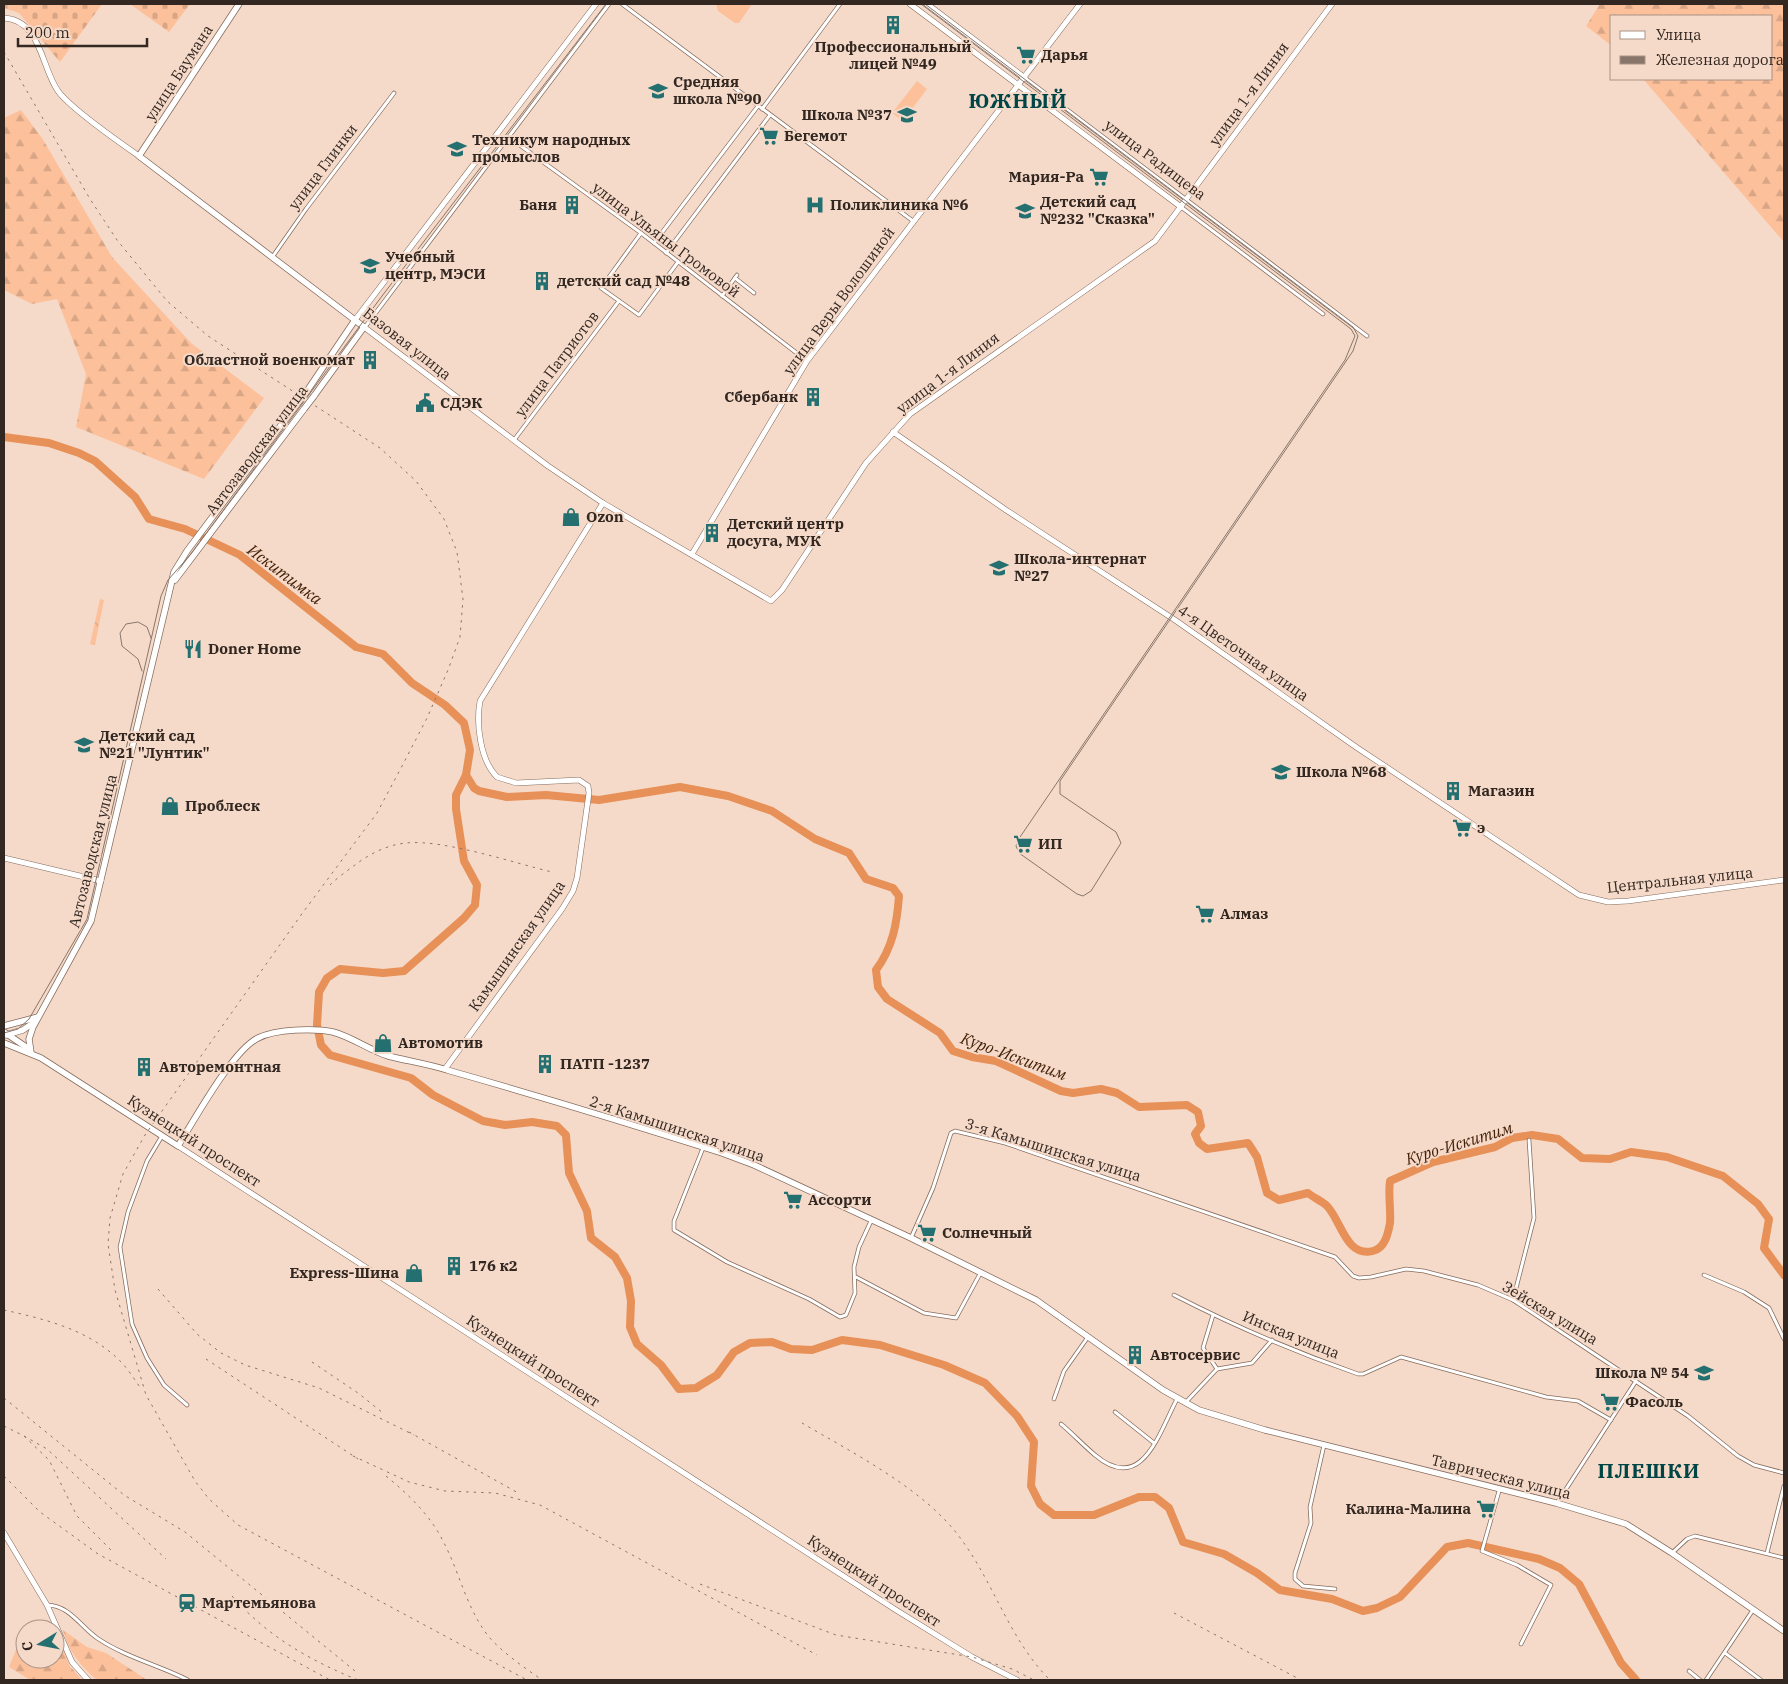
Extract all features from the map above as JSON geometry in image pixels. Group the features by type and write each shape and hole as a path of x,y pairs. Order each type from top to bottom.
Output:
{"main road":[{"name":"улица Баумана","path":"139,156 239,4"},
{"name":"Базовая улица","path":"139,156 364,327"},
{"name":"Автозаводская улица","path":"31,1051 30,1036 37,1019 85,935 91,921 174,572 187,551 307,391 355,320"},
{"name":"Автозаводская улица","path":"170,589 179,572 314,396 364,327"},
{"path":"4,1026 37,1019"},
{"path":"5,1034 23,1030 37,1019"},
{"name":"2-я Камышинская улица","path":"178,1146 234,1059 248,1045 260,1037 273,1033 331,1032 386,1055 446,1069 703,1147 754,1165 911,1238 1036,1300 1185,1403"},
{"name":"Кузнецкий проспект","path":"5,1034 178,1146"},
{"name":"Кузнецкий проспект","path":"4,1043 31,1051"},
{"name":"Таврическая улица","path":"1185,1403 1217,1417 1556,1504 1626,1524 1672,1553 1784,1631"}],"street":[{"path":"355,320 596,4"},
{"path":"364,327 510,138 609,4"},
{"path":"622,4 913,221"},
{"path":"654,243 840,4"},
{"name":"улица Радищева","path":"910,4 1181,207"},
{"name":"улица Радищева","path":"927,4 1367,336"},
{"name":"улица Веры Волошиной","path":"692,554 807,361 1080,4"},
{"name":"улица 1-я Линия","path":"771,601 782,590 866,463 893,432 934,397 1155,241 1332,4"},
{"path":"4,18 17,21 31,33 52,81 64,98 139,156"},
{"name":"улица Глинки","path":"273,256 306,208 394,93"},
{"path":"666,253 770,115"},
{"name":"улица Ульяны Громовой","path":"510,138 641,233 807,361"},
{"path":"1181,207 1324,314"},
{"path":"641,233 601,288 639,315 678,262"},
{"path":"722,296 736,277 754,293"},
{"name":"улица Патриотов","path":"514,441 619,301"},
{"name":"Базовая улица","path":"364,327 514,441 603,503 771,601"},
{"name":"4-я Цветочная улица","path":"893,432 1006,510 1175,620 1356,747 1579,895"},
{"name":"Камышинская улица","path":"446,1069 573,891 577,878 589,793 586,783 579,780 516,783 497,777 487,762 478,718 480,701 603,503"},
{"path":"4,858 101,881"},
{"name":"Центральная улица","path":"1579,895 1608,902 1628,901 1784,880"},
{"name":"3-я Камышинская улица","path":"911,1238 933,1188 950,1133 955,1131 1005,1143 1226,1220"},
{"path":"162,1136 147,1161 128,1212 120,1247 132,1324 147,1358 164,1385 187,1406"},
{"path":"1513,1300 1534,1218 1529,1140"},
{"name":"Кузнецкий проспект","path":"178,1146 896,1610 972,1657 1016,1680"},
{"path":"703,1147 674,1221 674,1230 727,1262 809,1299 840,1317 846,1315 855,1293 856,1277 854,1267 859,1247 871,1221"},
{"name":"Зейская улица","path":"1226,1220 1335,1258 1353,1276 1359,1278 1406,1269 1424,1271 1478,1285 1513,1300 1688,1416 1738,1456 1762,1468 1784,1473"},
{"path":"856,1277 924,1313 956,1318 981,1272"},
{"path":"1704,1276 1744,1292 1769,1308 1784,1339"},
{"name":"Инская улица","path":"1174,1295 1213,1315 1358,1374 1363,1374 1401,1357 1546,1397 1578,1401 1587,1404 1611,1420"},
{"path":"1213,1315 1203,1348 1217,1369"},
{"path":"1054,1399 1064,1371 1088,1337"},
{"path":"1185,1403 1217,1369 1244,1366 1252,1363 1272,1340"},
{"path":"1556,1504 1636,1381"},
{"path":"1061,1424 1095,1455 1112,1466 1127,1470 1139,1465 1154,1443 1177,1399"},
{"path":"1115,1412 1154,1443"},
{"path":"1324,1445 1310,1507 1311,1523 1294,1573 1295,1579 1300,1584 1335,1589"},
{"path":"1768,1553 1784,1486"},
{"path":"1500,1490 1481,1549 1482,1551 1517,1565 1551,1585 1521,1644"},
{"path":"4,1533 47,1605 72,1662 88,1680"},
{"path":"1672,1553 1687,1539 1695,1536 1784,1558"},
{"path":"47,1605 61,1608 97,1638 139,1660 188,1680"},
{"path":"1706,1680 1753,1610"},
{"path":"1725,1653 1761,1680"},
{"path":"1689,1670 1700,1680"}],"green space":[{"path":"4,4 102,4 60,62 19,13 4,8"},
{"path":"130,4 190,4 169,32"},
{"path":"716,4 752,4 739,23 735,23 718,11"},
{"path":"1600,4 1784,4 1784,242 1644,80 1773,80 1773,15 1610,15 1610,44 1586,26"},
{"path":"917,81 927,89 903,121 892,113"},
{"path":"21,110 42,138 112,257 191,343 264,398 204,479 76,427 86,374 57,299 32,304 4,290 4,118"},
{"path":"100,599 104,600 95,645 90,644"},
{"path":"65,1631 87,1647 106,1653 147,1680 97,1680 76,1658 68,1644"},
{"path":"15,1652 15,1669 65,1669 65,1653 69,1665 82,1680 30,1680 9,1667"}],"waterway":[{"name":"Искитимка","path":"4,437 49,443 79,453 95,461 135,497 149,519 185,529 240,555 356,647 383,654 412,683 445,705 464,723 470,750 466,775 456,795 456,809 464,861 477,885 475,905 464,918 404,971 383,973 340,969 327,978 319,992 317,1025 321,1045 330,1055 411,1078 433,1095 483,1121 505,1125 532,1122 557,1126 566,1135 569,1173 587,1211 591,1238 615,1257 627,1278 631,1301 630,1327 637,1344 661,1365 679,1389 696,1388 717,1375 734,1352 750,1343 772,1342 791,1349 812,1350 842,1340 880,1345 944,1365 985,1383 1017,1416 1034,1442 1031,1486 1040,1504 1054,1515 1094,1515 1139,1497 1155,1497 1169,1508 1183,1542 1224,1554 1257,1573 1280,1590 1332,1599 1363,1611 1377,1608 1400,1597 1447,1547 1468,1543 1539,1559 1560,1568 1579,1584 1621,1663 1636,1680"},
{"name":"Куро-Искитим","path":"466,775 474,788 479,791 507,797 546,795 599,800 680,787 728,796 772,811 815,839 849,853 866,879 893,888 899,896 897,916 890,944 876,970 878,987 887,999 940,1033 953,1051 972,1057 996,1061 1061,1091 1073,1093 1101,1089 1117,1093 1139,1107 1187,1105 1198,1112 1201,1126 1195,1134 1199,1143 1207,1149 1248,1143 1257,1157 1267,1193 1279,1200 1308,1193 1327,1206 1350,1244 1356,1249 1364,1252 1373,1251 1383,1244 1390,1223 1390,1181 1433,1162 1495,1147 1512,1138 1532,1135 1558,1139 1582,1158 1610,1159 1631,1152 1667,1157 1723,1176 1758,1204 1769,1219 1764,1248 1784,1275"}],"tram line":[{"path":"4,1033 18,1029 29,1019 87,919 161,596 168,580 191,554 382,296 606,4"},
{"path":"921,4 1351,329 1355,336 1345,360 1018,840 1016,846 1019,853 1077,894 1083,896 1091,891 1121,843 1116,832 1060,794 1060,781 1353,351 1358,336 1353,327 925,4"},
{"path":"142,671 138,659 122,646 120,633 126,624 138,622 147,627 151,638"}],"railway":[{"path":"4,52 90,199 117,240 167,301 208,336 380,448 416,481 444,519 457,552 463,599 460,637 427,718 377,813 301,915 145,1135 123,1174 110,1218 108,1244 115,1290 146,1395 195,1481 209,1499 238,1525 527,1680"},
{"path":"330,885 369,855 391,846 406,843 458,848 552,872"},
{"path":"158,1289 197,1334 221,1353 245,1365 319,1388 414,1435"},
{"path":"4,1310 64,1327 93,1340 121,1362 142,1390"},
{"path":"206,1359 358,1459"},
{"path":"312,1362 358,1393 383,1413"},
{"path":"4,1398 124,1495 185,1532 355,1671"},
{"path":"802,1423 887,1474 929,1504 946,1521 973,1557 1024,1647 1050,1680"},
{"path":"4,1426 24,1436 49,1460 77,1516 111,1550"},
{"path":"409,1432 520,1494"},
{"path":"24,1436 47,1449 166,1559"},
{"path":"353,1456 409,1482 445,1491 495,1493 540,1505 817,1655"},
{"path":"4,1476 40,1512 98,1554 330,1680"},
{"path":"386,1476 418,1506 438,1532 449,1553 474,1614 489,1637 507,1654 542,1680"},
{"path":"700,1584 836,1635 972,1657 1012,1669 1034,1680"},
{"path":"232,1596 260,1623 290,1646 358,1680"},
{"path":"1174,1613 1301,1680"}],"place":[{"name":"Профессиональный лицей №49","path":"893,25"},
{"name":"Дарья","path":"1026,55"},
{"name":"Средняя школа №90","path":"658,91"},
{"name":"Школа №37","path":"907,115"},
{"name":"Бегемот","path":"769,136"},
{"name":"Техникум народных промыслов","path":"457,149"},
{"name":"Мария-Ра","path":"1099,177"},
{"name":"Баня","path":"572,205"},
{"name":"Поликлиника №6","path":"815,205"},
{"name":"Детский сад №232 \"Сказка\"","path":"1025,211"},
{"name":"Учебный центр, МЭСИ","path":"370,266"},
{"name":"детский сад №48","path":"542,281"},
{"name":"Областной военкомат","path":"370,360"},
{"name":"Сбербанк","path":"813,397"},
{"name":"СДЭК","path":"425,403"},
{"name":"Ozon","path":"571,517"},
{"name":"Детский центр досуга, МУК","path":"712,533"},
{"name":"Школа-интернат №27","path":"999,568"},
{"name":"Doner Home","path":"193,649"},
{"name":"Детский сад №21 \"Лунтик\"","path":"84,745"},
{"name":"Школа №68","path":"1281,772"},
{"name":"Магазин","path":"1453,791"},
{"name":"Проблеск","path":"170,806"},
{"name":"э","path":"1462,828"},
{"name":"ИП","path":"1023,844"},
{"name":"Алмаз","path":"1205,914"},
{"name":"Автомотив","path":"383,1043"},
{"name":"ПАТП -1237","path":"545,1064"},
{"name":"Авторемонтная","path":"144,1067"},
{"name":"Ассорти","path":"793,1200"},
{"name":"Солнечный","path":"927,1233"},
{"name":"176 к2","path":"454,1266"},
{"name":"Express-Шина","path":"414,1273"},
{"name":"Автосервис","path":"1135,1355"},
{"name":"Школа № 54","path":"1704,1373"},
{"name":"Фасоль","path":"1610,1402"},
{"name":"Калина-Малина","path":"1486,1509"},
{"name":"Мартемьянова","path":"187,1603"}],"district":[{"name":"ЮЖНЫЙ","path":"1018,101"},
{"name":"ПЛЕШКИ","path":"1649,1471"}]}
